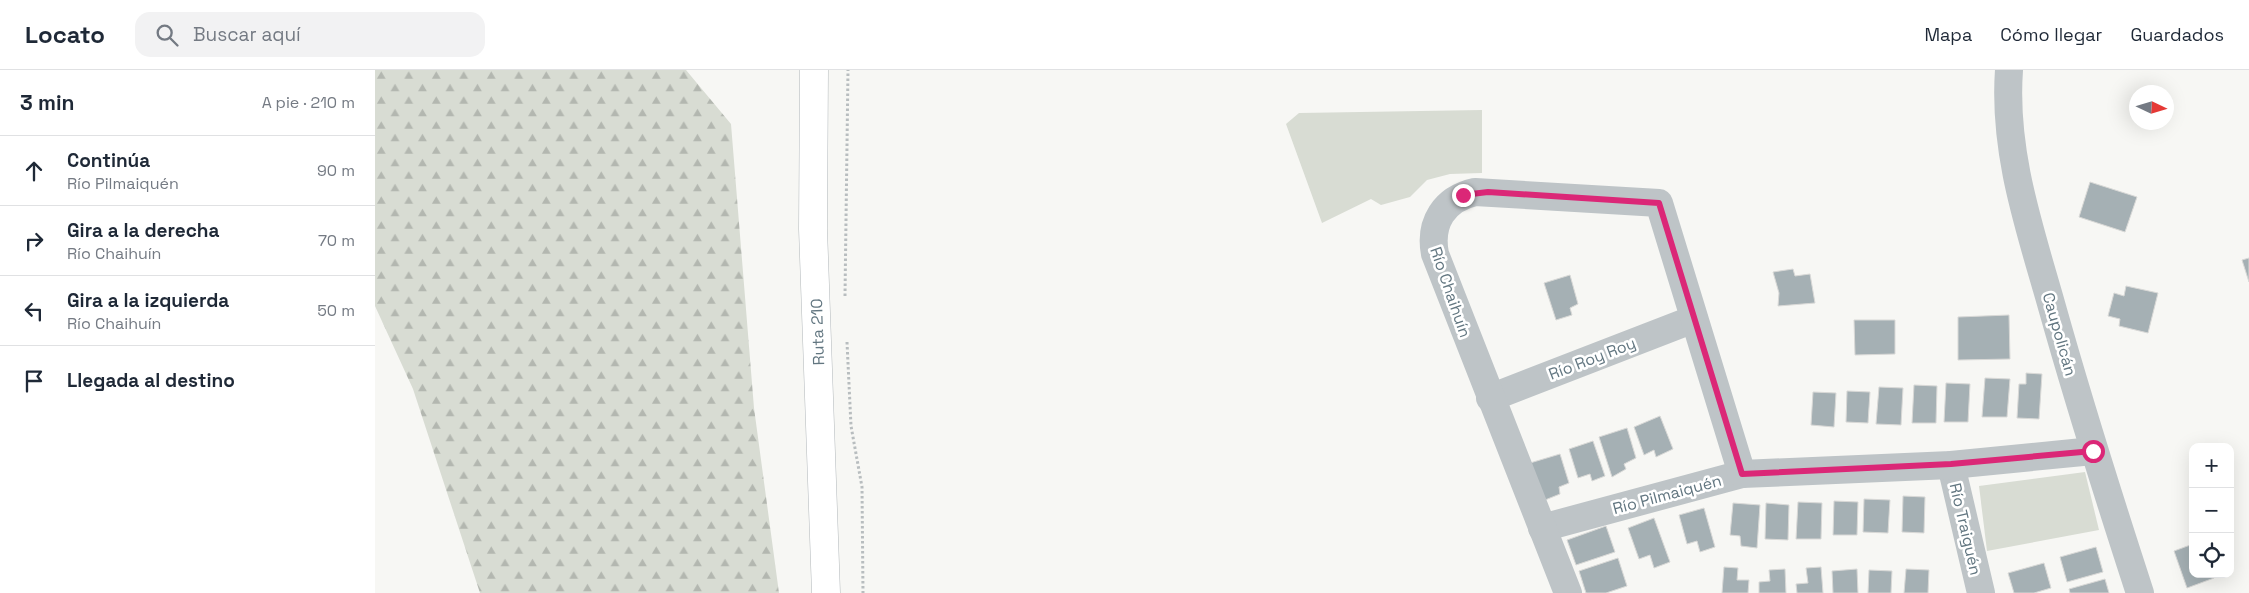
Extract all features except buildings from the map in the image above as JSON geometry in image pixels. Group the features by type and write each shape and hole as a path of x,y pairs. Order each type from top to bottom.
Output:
{"main road":[{"name":"Ruta 210","path":"814,70 813,229 826,593"}],"street":[{"name":"Caupolicán","path":"2009,70 2008,126 2019,192 2093,451 2140,593"},
{"name":"Río Chaihuín","path":"1568,593 1435,254 1433,231 1443,210 1463,195 1488,192 1659,203 1742,474"},
{"name":"Río Roy Roy","path":"1490,398 1694,319"},
{"name":"Río Pilmaiquén","path":"1542,528 1742,474 1951,464 2093,451"},
{"name":"Río Traiguén","path":"1951,464 1981,593"}],"path":[{"path":"845,304 848,70"},
{"path":"846,332 851,426 862,487 863,593"}],"green space":[{"path":"375,70 686,70 731,124 754,408 779,593 480,593 413,389 375,306"},
{"path":"1482,110 1482,173 1450,174 1427,180 1410,197 1381,205 1371,199 1322,223 1286,124 1299,113"},
{"path":"2085,472 2099,530 1987,551 1979,486"}],"route":[{"path":"1463,195 1475,192 1488,192 1659,203 1742,474 1951,464 2093,451"}]}
